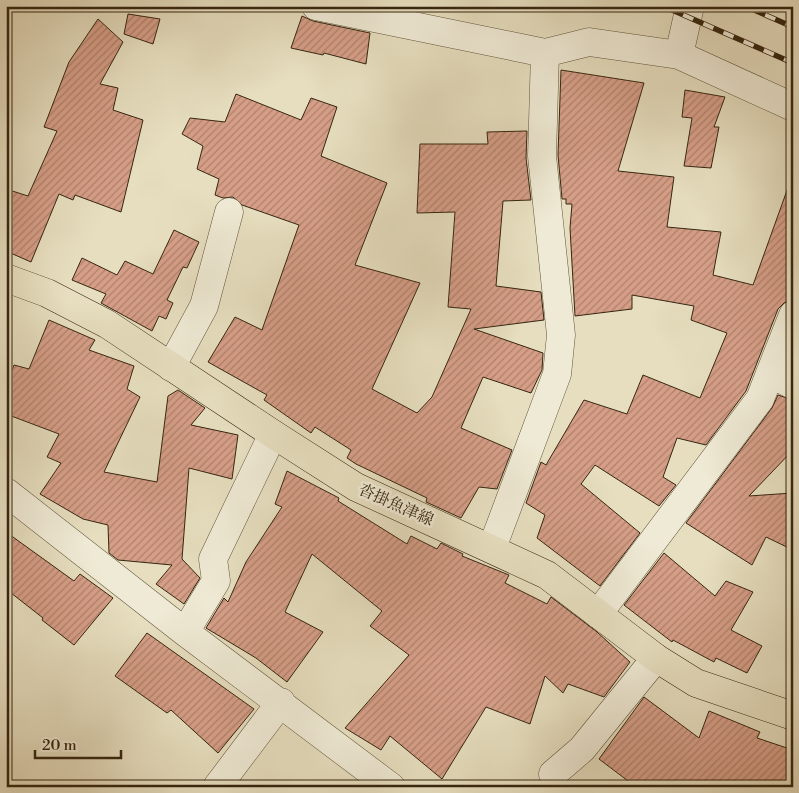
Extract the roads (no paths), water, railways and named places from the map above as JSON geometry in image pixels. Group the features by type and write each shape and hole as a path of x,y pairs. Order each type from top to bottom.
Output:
{"main road":[{"name":"沓掛魚津線","path":"6,278 48,293 107,324 356,487 492,548 547,575 656,658 696,683 793,716"}],"street":[{"path":"316,6 545,52 589,42 679,55 793,107"},
{"path":"679,55 690,6"},
{"path":"492,548 557,374 561,336 542,156 545,52"},
{"path":"171,366 204,306 228,212"},
{"path":"598,614 760,399 781,379 793,315"},
{"path":"186,632 216,581 213,559 273,434"},
{"path":"6,492 186,632 391,787"},
{"path":"553,774 582,749 656,658"},
{"path":"217,787 281,702"}],"railway":[{"path":"663,6 793,63"},
{"path":"745,6 793,27"}]}
